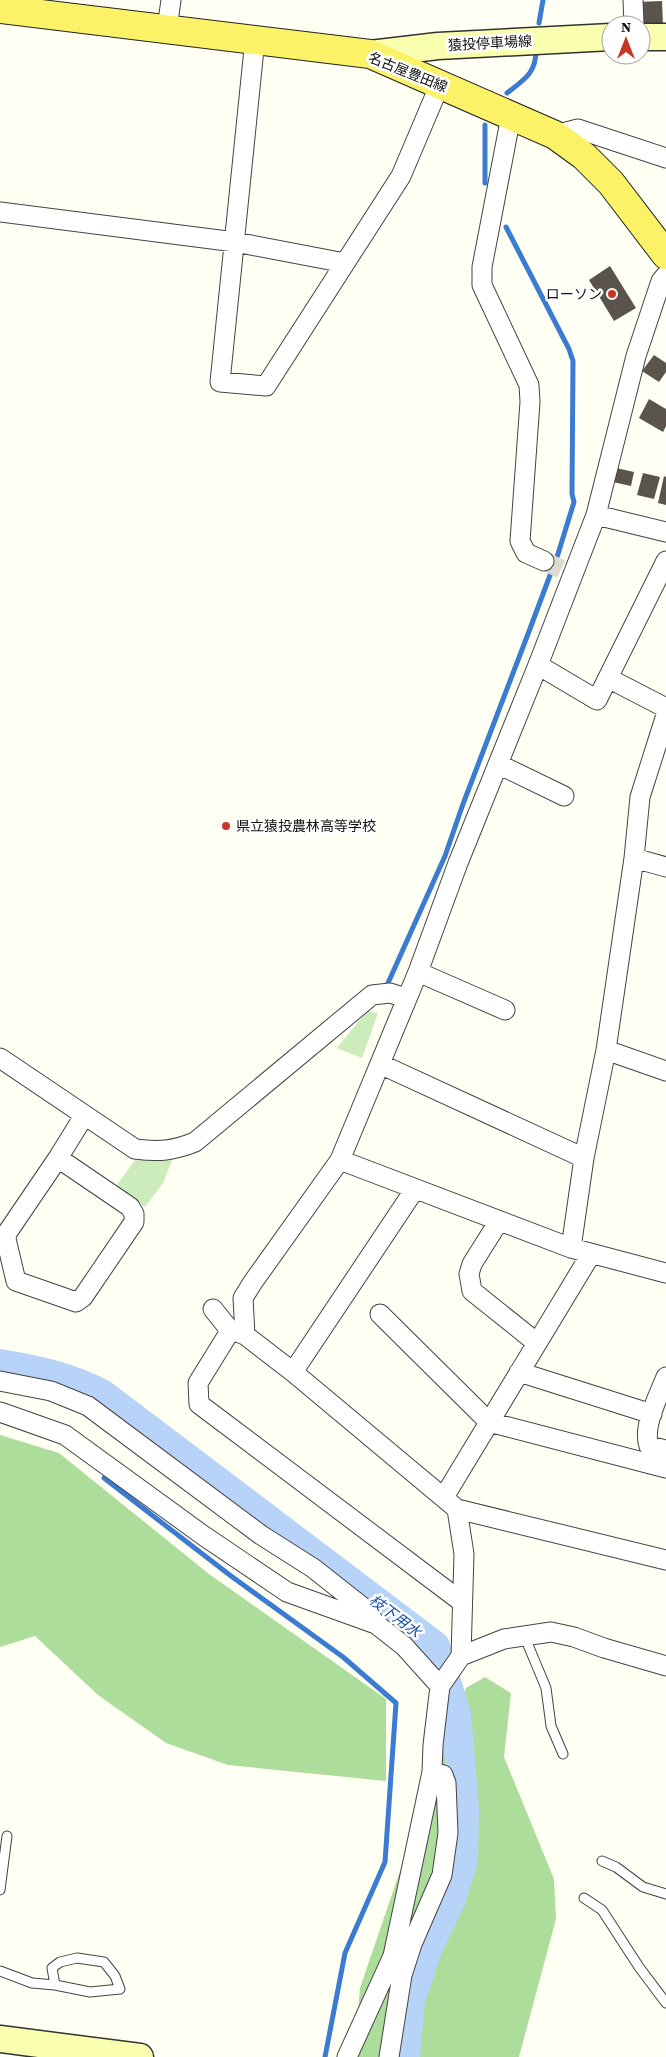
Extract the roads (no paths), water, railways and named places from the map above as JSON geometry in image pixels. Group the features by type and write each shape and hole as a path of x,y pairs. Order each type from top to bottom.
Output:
{"main road":[{"name":"名古屋豊田線","path":"0,9 370,54 555,135 584,156 611,183 666,256"},
{"path":"651,37 666,37"},
{"name":"猿投停車場線","path":"370,54 438,46 601,38"},
{"path":"0,2039 35,2047 140,2057"}],"street":[{"path":"167,29 170,0"},
{"path":"633,0 634,15"},
{"path":"255,39 220,382 266,386 402,176 440,84"},
{"path":"511,116 482,267 482,286 529,385 530,402 520,541 526,553 544,561"},
{"path":"555,135 578,129 666,158"},
{"path":"0,212 235,242 345,263"},
{"path":"237,1332 243,1298 340,1160 418,972 458,863 538,665 568,572 596,515 636,356 661,281 666,275"},
{"path":"596,515 666,532"},
{"path":"538,665 597,700 665,564"},
{"path":"608,678 666,708"},
{"path":"571,1248 584,1158 606,1050 634,858 640,797 666,715"},
{"path":"498,764 564,796"},
{"path":"634,858 666,867"},
{"path":"418,972 505,1010"},
{"path":"0,1058 135,1149 175,1150 195,1142 372,995 390,993 406,998"},
{"path":"606,1050 666,1071"},
{"path":"380,1064 584,1158"},
{"path":"58,1158 130,1207 134,1214 134,1222 83,1297 76,1302 16,1281 6,1239 7,1233 84,1116"},
{"path":"340,1160 571,1248 666,1273"},
{"path":"293,1372 415,1189"},
{"path":"499,1221 472,1264 469,1274 472,1291 537,1343"},
{"path":"461,1656 464,1554 451,1503 489,1422 591,1254"},
{"path":"213,1308 237,1332 293,1372 451,1503 666,1560"},
{"path":"380,1314 489,1422 666,1468"},
{"path":"237,1332 227,1336 198,1382 199,1404 462,1602"},
{"path":"519,1372 652,1414"},
{"path":"666,1376 652,1414 646,1438 649,1446 666,1450"},
{"path":"0,1381 51,1391 88,1406 261,1535 313,1568 365,1609 376,1624 404,1646 440,1686"},
{"path":"0,1412 65,1435 204,1536 287,1592 376,1624"},
{"path":"347,2057 393,1956 432,1772 433,1745 440,1686 461,1656 504,1639 551,1632 574,1637 666,1666"},
{"path":"389,2057 402,1975 412,1944 442,1875 448,1833 446,1783 443,1775 432,1772"}],"lane":[{"path":"504,1639 507,1645 526,1640 546,1688 551,1726 563,1754"},
{"path":"0,1890 7,1836"},
{"path":"602,1861 616,1867 643,1887 666,1894"},
{"path":"584,1898 602,1910 639,1967 666,2003"},
{"path":"0,1970 32,1983 55,1985 90,1992 120,1989 115,1976 104,1962 76,1958 60,1962 52,1968 55,1985"}],"waterway":[{"path":"539,23 543,0"},
{"path":"507,93 532,70 536,50"},
{"path":"485,125 485,183"},
{"path":"388,983 445,856 558,554 574,502 572,494 573,361 569,349 506,227"},
{"name":"枝下用水","path":"0,1364 53,1375 78,1383 103,1395 435,1646 456,1714 464,1809 463,1860 451,1899 427,1949 410,2001 405,2057"},
{"path":"104,1478 231,1576 343,1657 396,1703 385,1862 345,1953 325,2057"}],"tunnel":[{"path":"544,561 563,570"}],"place":[{"name":"ローソン","path":"612,294"},
{"name":"県立猿投農林高等学校","path":"226,826"}]}
